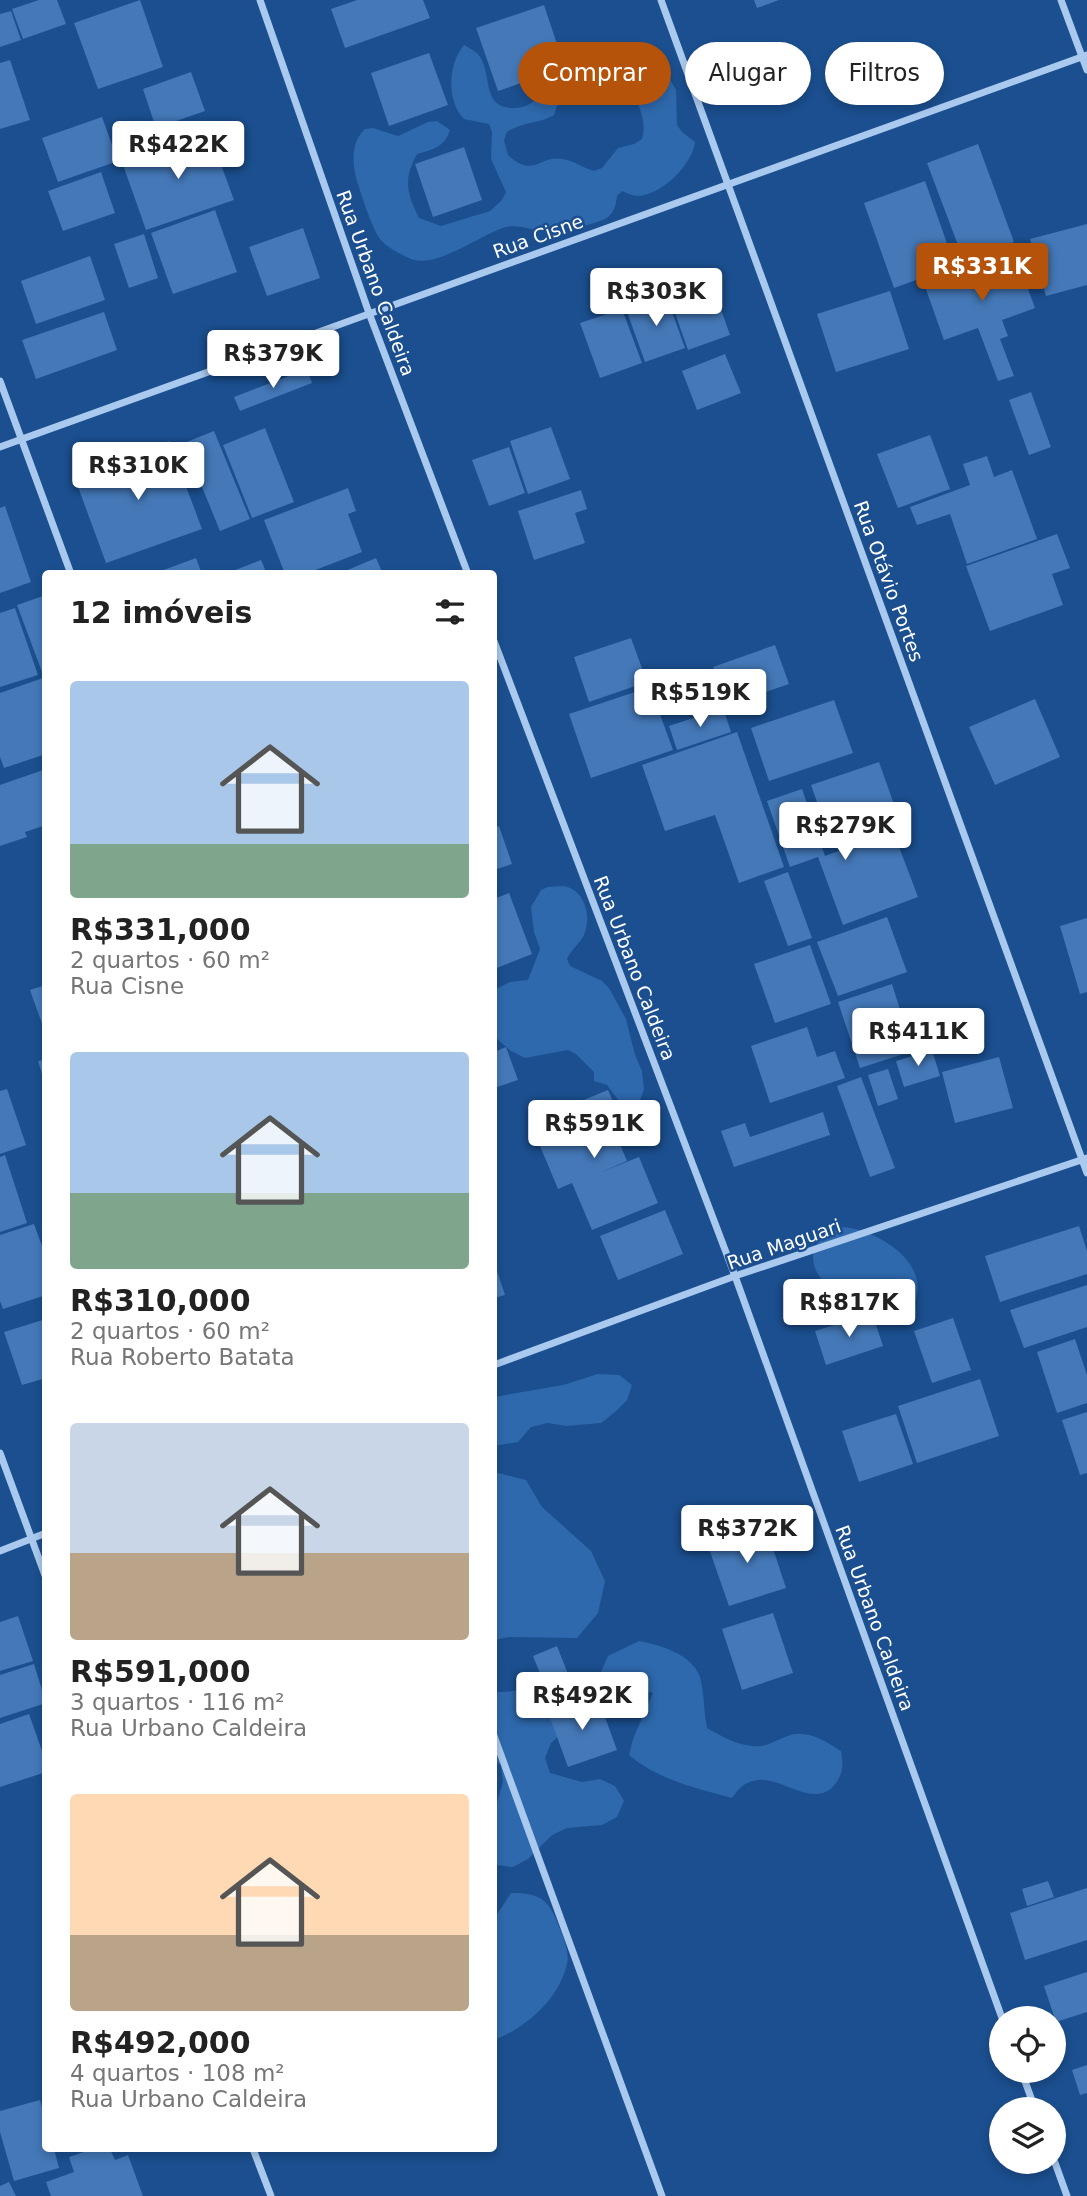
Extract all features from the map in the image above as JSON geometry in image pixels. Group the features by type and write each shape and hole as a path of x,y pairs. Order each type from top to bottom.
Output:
{"street":[{"name":"Rua Urbano Caldeira","path":"260,0 369,313 466,570"},
{"name":"Rua Otávio Portes","path":"661,0 1085,1159 1087,1173"},
{"path":"1061,0 1087,70"},
{"name":"Rua Cisne","path":"0,447 1084,56"},
{"path":"0,381 70,570"},
{"name":"Rua Urbano Caldeira","path":"497,649 735,1276 998,2006"},
{"name":"Rua Maguari","path":"497,1364 735,1276 1085,1159"},
{"path":"0,1452 42,1567"},
{"path":"0,1551 42,1534"},
{"path":"497,1744 662,2196"},
{"path":"254,2152 271,2196"},
{"path":"1059,2174 1067,2196"}],"shaded area":[{"path":"464,45 478,54 496,103 515,108 526,105 557,105 554,115 507,132 504,140 508,155 524,165 562,159 594,171 602,168 618,148 642,139 644,128 639,105 671,105 671,81 676,90 677,125 695,142 693,151 675,177 657,190 638,196 622,191 617,196 611,215 605,219 554,231 506,227 446,255 422,261 411,259 386,245 377,234 356,177 355,148 365,129 373,128 398,136 428,122 437,121 450,130 448,136 433,149 417,154 408,179 412,201 419,218 441,226 490,211 506,192 491,159 492,132 489,124 464,119 454,103 452,72"},
{"path":"562,886 570,888 584,903 587,917 585,931 567,959 570,966 602,981 609,988 626,1019 642,1071 644,1089 638,1106 629,1108 622,1105 607,1085 594,1081 594,1072 576,1054 568,1050 525,1058 511,1051 497,1039 497,988 510,982 528,980 540,949 534,932 531,907 541,890"},
{"path":"844,1227 859,1230 888,1244 911,1266 917,1279 917,1294 911,1309 860,1302 841,1295 823,1281 814,1263 816,1245 832,1231"},
{"path":"598,1374 619,1375 632,1385 627,1400 601,1423 566,1426 548,1423 531,1427 518,1442 497,1446 497,1396 563,1385"},
{"path":"497,1473 526,1480 542,1507 591,1551 605,1581 598,1613 577,1638 509,1637 497,1639"},
{"path":"639,1641 674,1652 696,1669 700,1677 707,1728 735,1742 753,1746 800,1734 821,1739 841,1751 842,1767 836,1783 828,1791 819,1794 758,1780 742,1786 732,1798 678,1782 641,1764 629,1755 653,1693 618,1683 601,1672 608,1656"},
{"path":"556,1669 572,1675 582,1688 569,1702 563,1732 551,1743 545,1758 550,1773 582,1782 600,1779 615,1786 624,1801 617,1817 602,1825 567,1828 552,1835 528,1859 513,1867 497,1865 497,1803 503,1782 501,1765 497,1763 497,1692 522,1688"},
{"path":"511,1893 536,1896 551,1910 564,1940 568,1959 557,1989 540,2011 518,2028 497,2039 497,1914"}],"building":[{"path":"39,0 57,0 66,24 23,39 12,9"},
{"path":"140,0 163,67 98,89 74,23"},
{"path":"357,0 423,0 430,18 345,48 331,9"},
{"path":"754,0 779,0 757,8"},
{"path":"544,5 556,42 518,42 518,84 498,91 476,28"},
{"path":"11,11 21,40 0,47 0,14"},
{"path":"429,53 448,105 389,126 371,73"},
{"path":"10,60 30,120 0,129 0,63"},
{"path":"191,72 205,111 156,128 143,89"},
{"path":"102,117 118,161 58,182 42,138"},
{"path":"209,132 234,200 146,230 122,162"},
{"path":"978,144 1014,242 964,261 927,163"},
{"path":"464,147 482,200 433,217 415,164"},
{"path":"101,172 115,213 63,231 48,191"},
{"path":"925,181 955,266 894,288 864,203"},
{"path":"215,210 237,272 173,294 151,233"},
{"path":"1087,224 1087,285 1046,296 1030,239"},
{"path":"303,228 320,278 267,296 249,247"},
{"path":"144,234 158,278 129,288 114,244"},
{"path":"1013,248 1035,308 1002,320 1008,336 1000,339 1014,376 998,381 978,328 944,340 923,281"},
{"path":"90,256 105,300 36,324 21,281"},
{"path":"710,278 730,335 688,350 668,293"},
{"path":"890,291 909,349 836,372 817,314"},
{"path":"666,295 685,348 645,362 626,309"},
{"path":"622,309 642,363 600,378 580,323"},
{"path":"104,312 117,350 36,379 22,340"},
{"path":"725,354 741,393 697,410 682,371"},
{"path":"307,369 312,383 240,411 234,397"},
{"path":"1031,392 1051,447 1029,455 1009,400"},
{"path":"551,427 570,479 528,494 510,441"},
{"path":"265,428 294,502 252,518 223,445"},
{"path":"214,431 250,519 220,531 184,443"},
{"path":"930,435 950,489 898,508 877,454"},
{"path":"169,441 202,529 106,563 74,476"},
{"path":"509,447 525,493 489,506 472,460"},
{"path":"987,456 994,477 1012,470 1037,539 967,564 950,514 917,525 910,507 970,485 963,464"},
{"path":"348,488 356,511 348,514 362,552 315,570 283,570 264,520"},
{"path":"581,490 587,509 575,513 585,543 534,560 518,511"},
{"path":"5,506 31,582 0,593 0,508"},
{"path":"1057,534 1070,568 1052,574 1063,605 990,631 966,566"},
{"path":"196,558 200,570 164,570"},
{"path":"376,558 381,570 348,570"},
{"path":"261,560 265,570 235,570"},
{"path":"42,596 42,672 17,605"},
{"path":"15,608 38,675 0,687 0,613"},
{"path":"631,638 647,682 589,702 574,657"},
{"path":"775,645 789,684 727,705 713,667"},
{"path":"42,678 42,755 4,768 0,757 0,693"},
{"path":"650,687 673,750 591,778 569,714"},
{"path":"1035,699 1060,757 995,785 969,727"},
{"path":"834,700 853,753 769,781 751,728"},
{"path":"723,708 731,732 677,750 669,726"},
{"path":"737,732 784,867 739,883 715,815 665,831 642,765"},
{"path":"879,762 900,821 832,845 811,785"},
{"path":"42,770 42,826 25,832 27,837 0,846 0,785"},
{"path":"802,789 825,856 893,831 918,897 843,925 818,857 790,867 767,801"},
{"path":"499,826 512,864 497,869"},
{"path":"788,872 812,938 788,946 764,881"},
{"path":"509,893 532,954 497,968 497,898"},
{"path":"887,917 907,972 838,996 817,942"},
{"path":"1087,918 1087,992 1080,994 1060,926"},
{"path":"810,945 831,1004 775,1023 754,964"},
{"path":"892,984 913,1051 860,1068 838,1002"},
{"path":"42,986 42,1024 30,990"},
{"path":"807,1027 817,1057 835,1051 845,1078 770,1103 751,1046"},
{"path":"506,1047 518,1080 497,1087 497,1051"},
{"path":"932,1050 940,1076 904,1087 896,1061"},
{"path":"999,1057 1013,1108 955,1123 942,1072"},
{"path":"888,1069 898,1099 878,1106 868,1075"},
{"path":"861,1077 895,1168 870,1177 837,1086"},
{"path":"7,1089 26,1145 0,1154 0,1091"},
{"path":"608,1090 624,1126 614,1130 627,1161 599,1173 639,1157 658,1203 592,1230 572,1183 558,1189 530,1122"},
{"path":"823,1112 830,1135 734,1167 721,1131 745,1123 750,1137"},
{"path":"5,1155 27,1223 0,1232 0,1157"},
{"path":"665,1210 683,1254 618,1280 600,1236"},
{"path":"34,1224 42,1246 42,1296 3,1309 0,1301 0,1235"},
{"path":"1079,1226 1087,1251 1087,1274 1000,1302 985,1256"},
{"path":"497,1271 505,1295 497,1297"},
{"path":"1087,1285 1087,1327 1024,1348 1010,1310"},
{"path":"872,1313 883,1346 826,1365 815,1331"},
{"path":"953,1318 971,1370 932,1383 914,1331"},
{"path":"42,1320 42,1379 22,1385 4,1332"},
{"path":"1075,1339 1087,1375 1087,1403 1057,1413 1037,1352"},
{"path":"980,1379 999,1436 917,1463 898,1406"},
{"path":"1087,1412 1087,1473 1080,1475 1062,1420"},
{"path":"896,1414 913,1464 859,1482 842,1431"},
{"path":"765,1524 786,1588 729,1606 707,1543"},
{"path":"773,1613 793,1673 742,1690 722,1629"},
{"path":"18,1616 33,1661 0,1671 0,1622"},
{"path":"557,1646 568,1674 544,1683 533,1656"},
{"path":"34,1664 42,1690 42,1704 0,1718 0,1675"},
{"path":"587,1698 592,1713 602,1709 617,1750 568,1767 548,1712"},
{"path":"29,1714 42,1751 42,1773 0,1787 0,1724"},
{"path":"1048,1881 1054,1897 1027,1906 1022,1889"},
{"path":"1087,1888 1087,1940 1025,1960 1010,1913"},
{"path":"1087,1972 1087,2012 1066,2019 1066,2006 1051,2006 1044,1986"},
{"path":"1087,2065 1087,2093 1080,2095 1072,2070"},
{"path":"40,2100 42,2152 55,2152 59,2168 14,2181 0,2132 0,2111"},
{"path":"84,2152 111,2152 115,2160 128,2155 143,2196 51,2196 46,2182 74,2172 69,2157"},
{"path":"9,2182 16,2196 0,2196 0,2186"}]}
